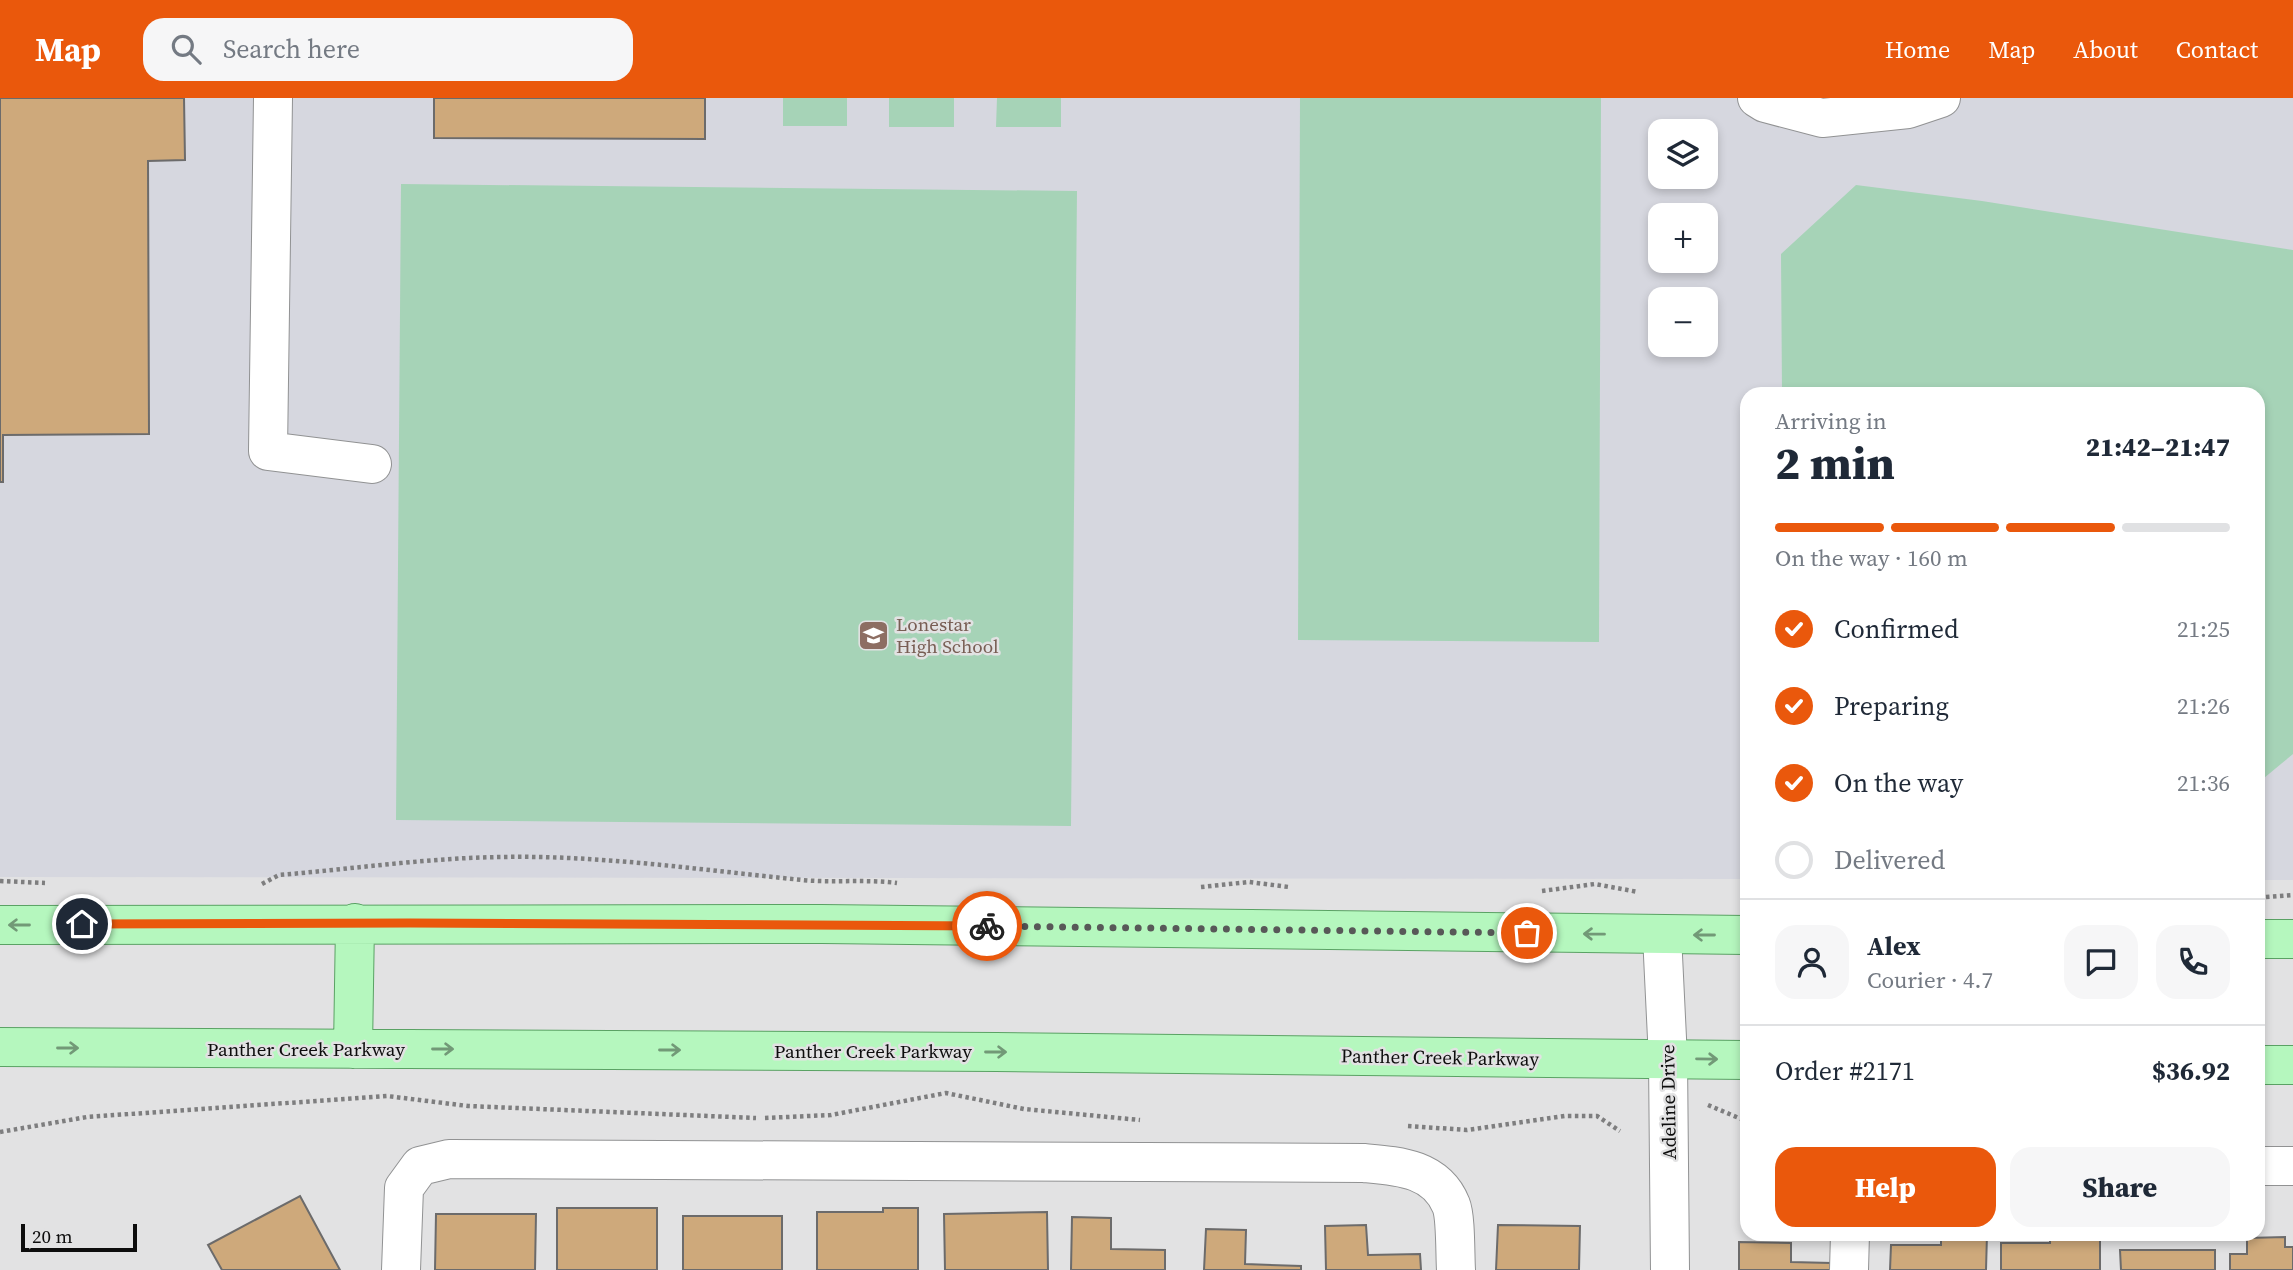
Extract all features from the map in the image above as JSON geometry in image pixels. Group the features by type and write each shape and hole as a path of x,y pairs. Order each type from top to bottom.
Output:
{"main road":[{"path":"353,1049 355,923"},
{"path":"0,925 822,924 1740,935"},
{"path":"2265,939 2293,939"},
{"name":"Panther Creek Parkway","path":"0,1047 982,1052 1740,1060"},
{"path":"2265,1065 2293,1066"}],"street":[{"path":"273,98 268,451 372,464"},
{"path":"1757,98 1765,103 1822,118 1908,109 1941,98"},
{"name":"Adeline Drive","path":"1662,935 1668,1059 1670,1270"},
{"path":"401,1270 404,1188 420,1166 449,1159 463,1159 1364,1163 1410,1168 1438,1185 1452,1206 1456,1270"},
{"path":"2265,1166 2293,1166"},
{"path":"1849,1270 1850,1241"}],"path":[{"path":"2265,897 2293,895"},
{"path":"0,1132 87,1117 387,1096 468,1106 762,1118 831,1115 946,1093 1024,1109 1151,1121"},
{"path":"1704,1103 1740,1118"},
{"path":"1401,1126 1467,1130 1565,1116 1597,1116 1620,1131"}],"shaded area":[{"name":"Lonestar High School","path":"0,98 2293,98 2293,880 2265,880 2265,387 1740,387 1740,879 0,877"}],"green space":[{"path":"783,98 847,98 847,126 783,126"},
{"path":"889,98 954,98 954,127 889,127"},
{"path":"997,98 1061,98 1061,127 996,127"},
{"path":"1300,98 1601,98 1599,642 1298,640"},
{"path":"401,184 1077,191 1071,826 396,820"},
{"path":"1856,185 1982,201 2293,250 2293,754 2265,777 2265,387 1782,387 1781,254"}],"building":[{"path":"0,98 184,98 185,160 148,161 149,434 3,435 3,482 0,482"},
{"path":"434,98 705,98 705,139 434,138"},
{"path":"300,1196 340,1270 222,1270 208,1245"},
{"path":"557,1208 657,1208 657,1270 557,1270"},
{"path":"883,1208 918,1208 918,1270 817,1270 817,1212 883,1212"},
{"path":"1047,1212 1048,1270 945,1270 944,1214"},
{"path":"436,1214 536,1214 535,1270 435,1270"},
{"path":"683,1216 782,1216 782,1270 683,1270"},
{"path":"1072,1217 1111,1218 1111,1249 1165,1250 1165,1270 1071,1270"},
{"path":"1366,1225 1368,1255 1420,1254 1421,1270 1326,1270 1325,1226"},
{"path":"1498,1225 1580,1226 1579,1270 1496,1270"},
{"path":"1206,1229 1246,1230 1245,1264 1301,1266 1301,1270 1204,1270"},
{"path":"2285,1237 2285,1247 2293,1247 2293,1270 2230,1270 2230,1254 2247,1254 2247,1241 2265,1241 2265,1238"},
{"path":"1941,1241 1987,1241 1986,1270 1890,1270 1891,1245 1941,1245"},
{"path":"2100,1241 2100,1270 2001,1270 2001,1243"},
{"path":"1739,1242 1791,1243 1791,1262 1831,1263 1830,1270 1739,1270"},
{"path":"2120,1250 2215,1250 2215,1270 2121,1270"}],"way so far":[{"path":"987,926 1527,933"}],"place":[{"name":"Lonestar High School","path":"873,635"}],"route":[{"path":"82,924 987,926"}]}
